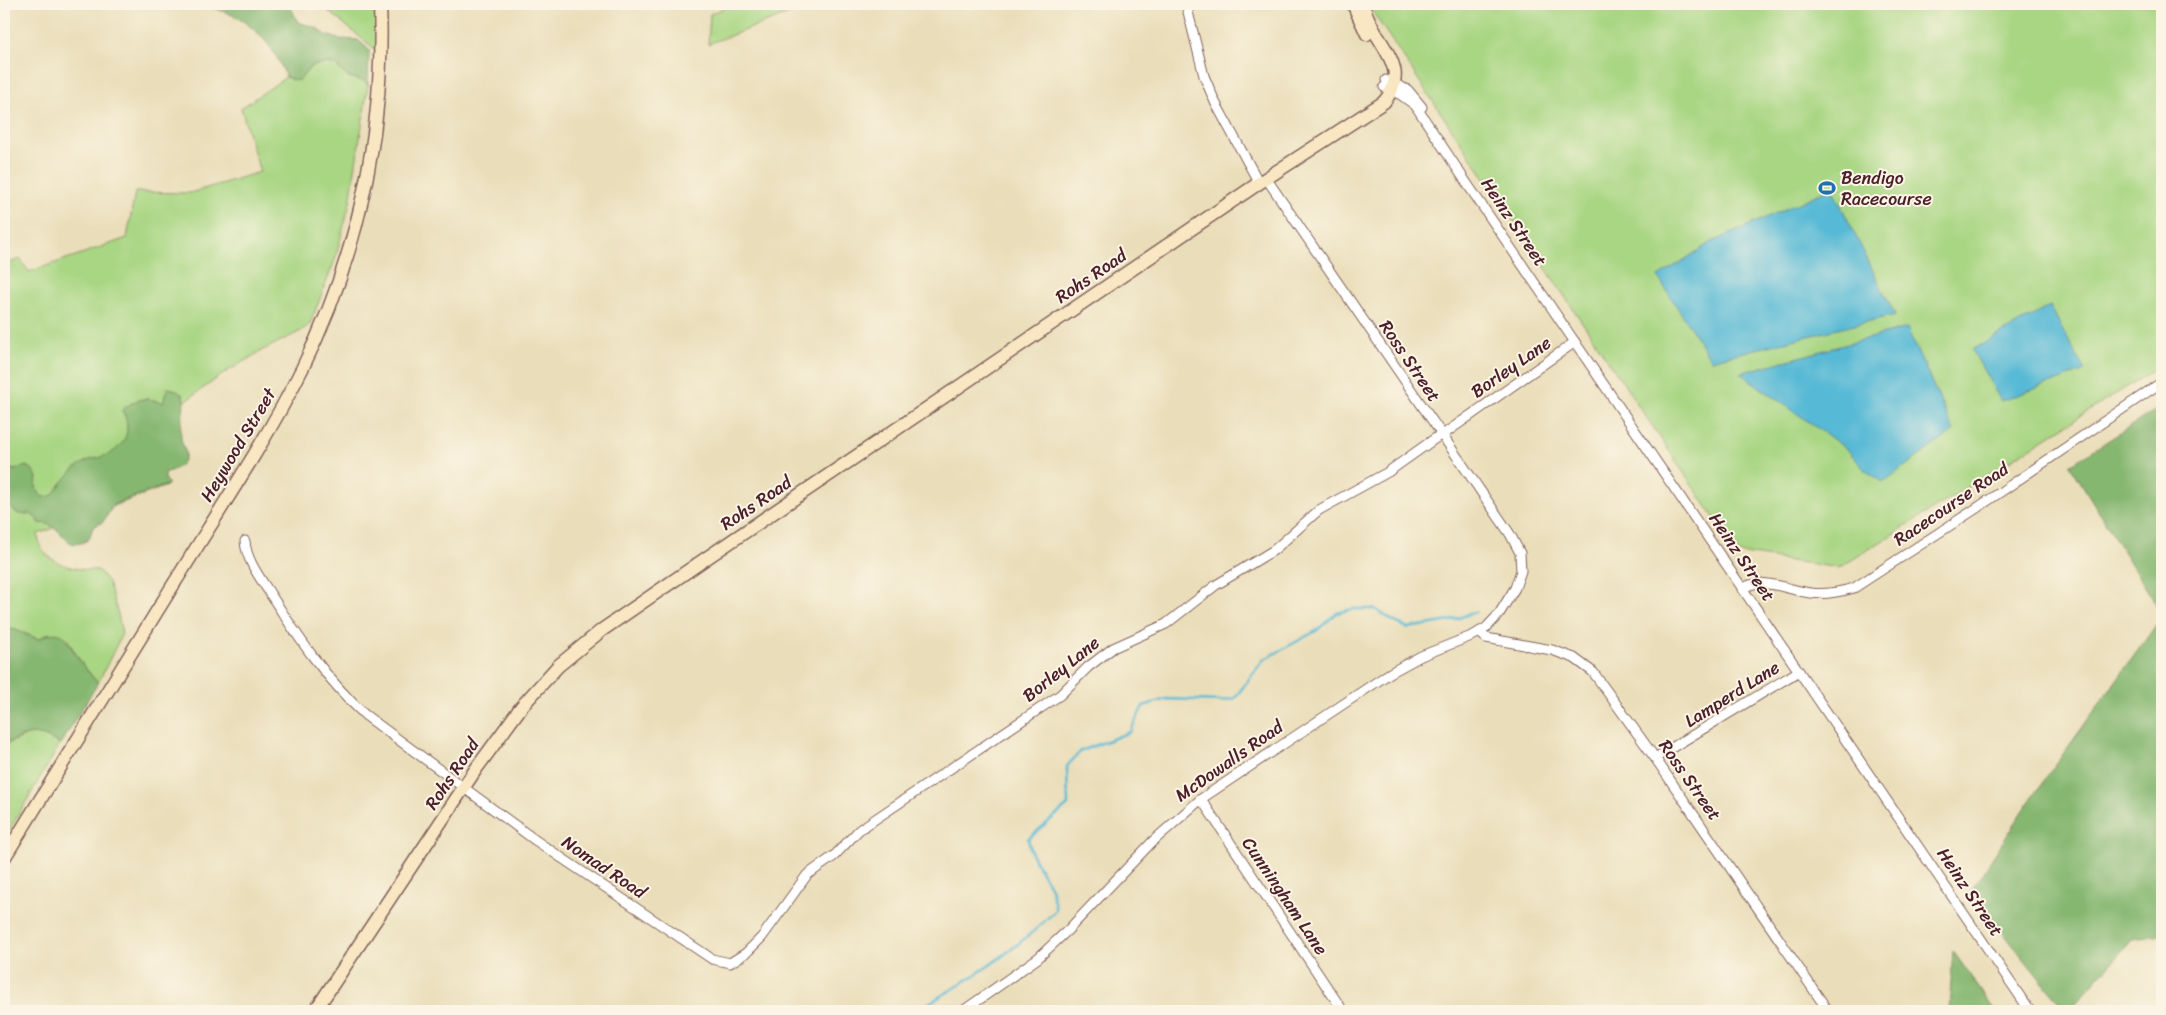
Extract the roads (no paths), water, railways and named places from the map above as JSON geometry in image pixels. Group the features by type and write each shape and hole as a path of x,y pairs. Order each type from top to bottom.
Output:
{"street":[{"name":"Heywood Street","path":"4,858 268,431 316,340 338,283 352,239 369,164 379,81 380,4"},
{"name":"Ross Street","path":"1186,4 1204,76 1215,102 1263,181 1510,534 1520,553 1521,563"},
{"path":"1353,4 1363,27 1385,64 1389,85"},
{"path":"1362,4 1370,23 1392,61 1395,76 1389,85"},
{"name":"Rohs Road","path":"315,1011 463,788 522,706 558,666 602,630 1327,137 1378,106 1389,85"},
{"name":"Heinz Street","path":"1389,85 1415,105 1427,121 1457,169 2030,1011"},
{"name":"Borley Lane","path":"730,963 746,953 762,937 807,875 834,856 859,830 1060,694 1088,667 1113,648 1166,624 1216,585 1274,550 1319,510 1388,472 1575,342"},
{"name":"Racecourse Road","path":"1742,588 1757,583 1811,594 1854,588 1980,506 2162,382"},
{"path":"245,541 248,556 263,583 314,660 331,680 372,721 463,788"},
{"name":"McDowalls Road","path":"963,1011 1038,958 1068,930 1152,842 1201,799 1390,673 1421,656 1479,632 1492,623 1506,605 1519,579 1521,563"},
{"name":"Ross Street","path":"1479,632 1486,638 1565,654 1584,665 1600,681 1655,758 1822,1002 1826,1011"},
{"name":"Lamperd Lane","path":"1655,758 1799,671"},
{"name":"Nomad Road","path":"463,788 535,840 712,959 730,963"},
{"name":"Cunningham Lane","path":"1201,799 1343,1011"}],"water":[{"path":"1832,188 1895,315 1711,360 1658,277 1710,243"},
{"path":"2050,306 2085,371 2001,401 1972,350"},
{"path":"1907,328 1954,431 1883,482 1865,470 1847,449 1740,373"}],"waterway":[{"path":"915,1011 1007,953 1056,910 1051,888 1032,855 1028,839 1068,805 1067,766 1081,751 1130,732 1143,706 1166,699 1222,701 1235,698 1263,660 1316,631 1337,613 1353,609 1375,609 1408,628 1450,621 1475,612"}],"place":[{"name":"Bendigo Racecourse","path":"1827,188"}]}
